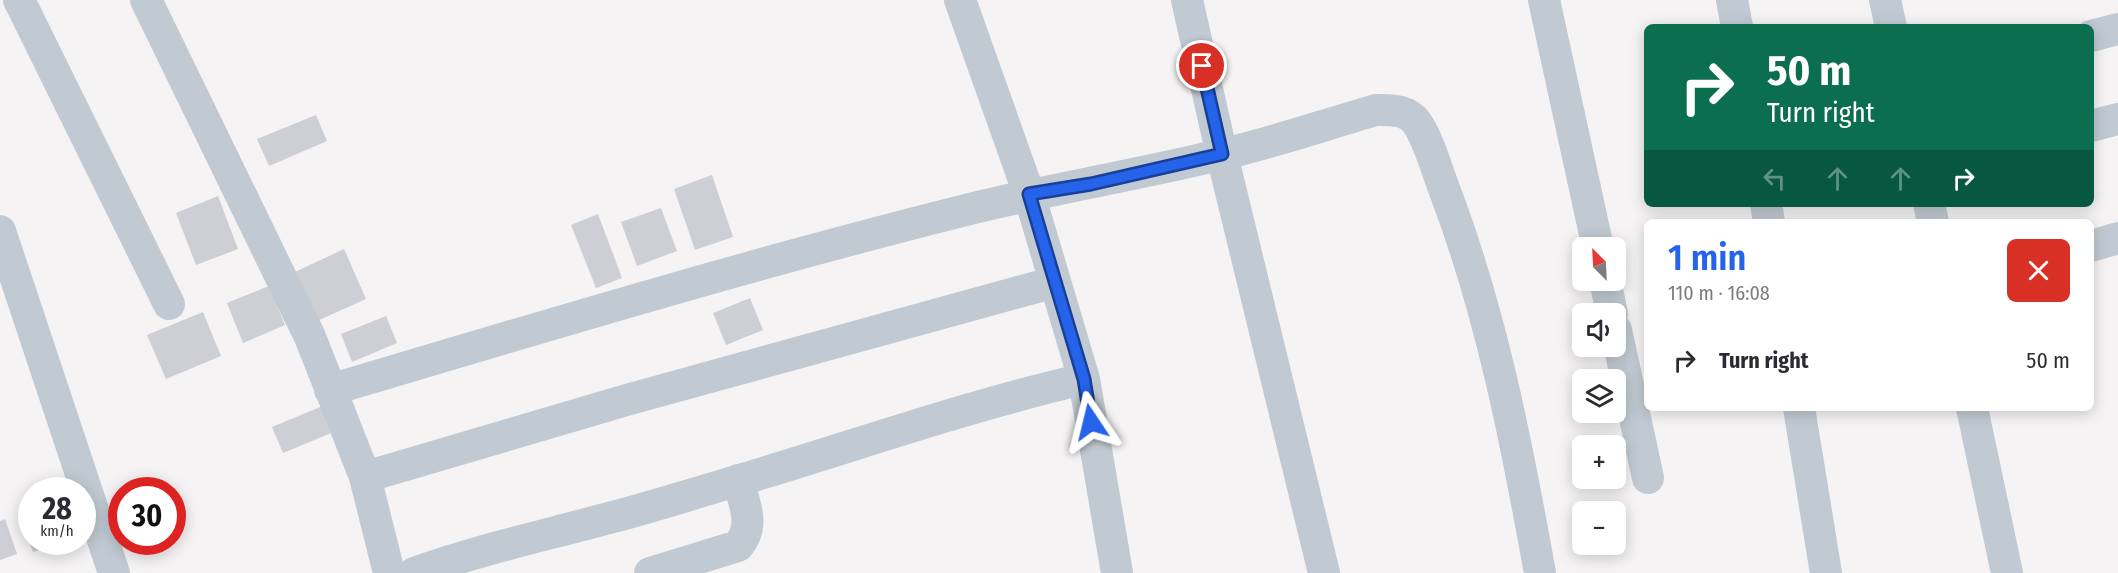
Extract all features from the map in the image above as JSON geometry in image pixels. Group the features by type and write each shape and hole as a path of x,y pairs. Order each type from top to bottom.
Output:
{"street":[{"path":"20,0 169,304"},
{"path":"146,0 310,338 365,477 389,573"},
{"path":"960,0 1029,194 1084,379 1117,573"},
{"path":"1187,0 1324,573"},
{"path":"1544,0 1596,237"},
{"path":"1732,0 1736,24"},
{"path":"1885,0 1890,24"},
{"path":"2094,35 2118,29"},
{"path":"330,390 771,261 1029,194 1091,184 1222,154 1376,110 1397,110 1416,121 1461,234 1494,351 1520,461 1540,573"},
{"path":"2094,125 2118,119"},
{"path":"0,231 114,573"},
{"path":"2094,245 2118,238"},
{"path":"365,477 630,399 1055,282"},
{"path":"1622,357 1648,478"},
{"path":"414,573 456,558 601,520 1028,392 1084,379"},
{"path":"1799,411 1826,573"},
{"path":"1973,411 2007,573"},
{"path":"650,573 738,546 746,536 749,523 738,480"}],"building":[{"path":"316,115 327,141 269,166 257,139"},
{"path":"712,175 733,237 695,250 674,189"},
{"path":"218,196 238,249 196,265 176,213"},
{"path":"661,208 677,251 637,266 621,222"},
{"path":"598,214 622,278 596,288 571,225"},
{"path":"344,249 366,299 317,321 295,272"},
{"path":"269,286 285,325 243,343 227,303"},
{"path":"750,298 763,330 726,345 713,313"},
{"path":"203,312 221,356 166,379 147,335"},
{"path":"386,316 397,343 352,362 341,334"},
{"path":"325,405 336,431 283,453 272,427"},
{"path":"5,519 17,554 0,560 0,521"}],"route":[{"path":"1091,422 1084,379 1029,194 1091,184 1222,154 1202,66"}]}
